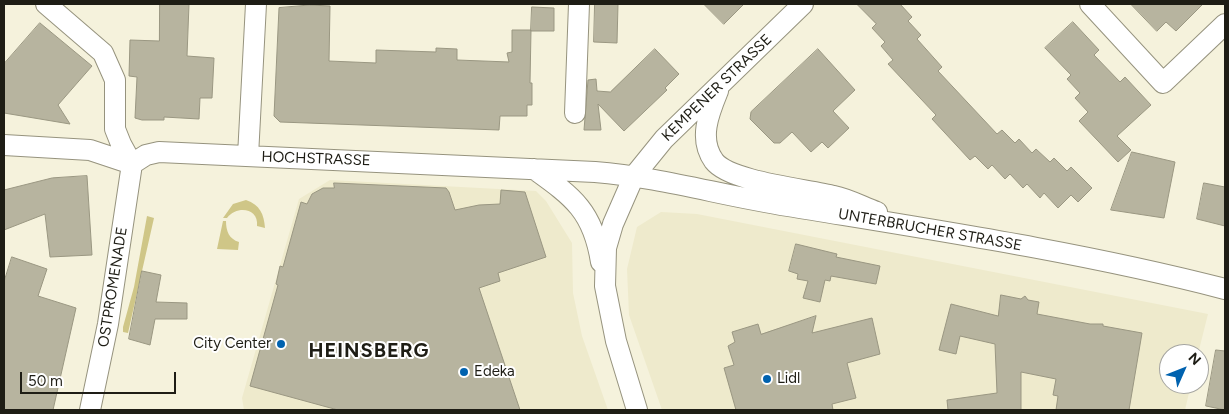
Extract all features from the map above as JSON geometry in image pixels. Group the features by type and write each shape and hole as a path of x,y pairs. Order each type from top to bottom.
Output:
{"street":[{"path":"46,4 103,53 114,80 115,129 132,164"},
{"path":"248,156 256,4"},
{"path":"575,113 579,4"},
{"name":"KEMPENER STRASSE","path":"605,286 608,240 634,176 664,139 803,4"},
{"path":"1090,4 1163,83 1225,24"},
{"path":"721,84 708,115 705,135 715,161 731,174 836,196 910,225"},
{"path":"4,145 90,150 132,164"},
{"name":"HOCHSTRASSE","path":"132,164 146,155 159,152 534,169 634,176"},
{"name":"OSTPROMENADE","path":"90,410 102,355 132,164"},
{"path":"534,169 572,196 586,216 594,234 616,341 638,410"},
{"name":"UNTERBRUCHER STRASSE","path":"634,176 776,204 910,225 1175,277 1225,289"}],"shaded area":[{"path":"330,180 536,191 546,201 572,243 573,293 582,336 608,410 244,410 242,398 299,199"},
{"path":"246,200 258,207 264,218 265,228 257,226 255,215 246,210 236,211 227,218 223,218 233,204"},
{"path":"661,212 697,214 1208,314 1200,344 1159,344 1159,394 1189,394 1185,410 662,410 629,315 627,269 637,227"},
{"path":"147,216 154,218 128,333 123,332 123,327 134,287"},
{"path":"223,221 226,221 230,237 239,242 238,250 217,249"}],"building":[{"path":"160,4 189,4 187,56 214,58 212,98 200,98 199,119 164,117 164,120 142,120 135,118 137,77 129,76 130,40 159,41"},
{"path":"595,4 618,4 617,43 594,42"},
{"path":"704,4 744,4 724,24"},
{"path":"857,4 900,4 912,17 908,21 921,35 917,39 942,67 938,71 997,134 1002,130 1015,143 1019,139 1032,153 1036,149 1050,162 1054,158 1067,171 1071,167 1092,188 1078,202 1071,195 1058,208 1044,193 1040,198 1027,184 1023,188 1010,174 1005,179 992,165 988,169 975,156 970,160 932,119 936,115 888,64 893,60 881,46 885,42 872,28 876,24"},
{"path":"1131,4 1203,4 1176,31 1166,22 1157,31"},
{"path":"310,5 330,6 329,61 376,63 376,50 436,52 436,48 457,49 457,60 509,62 507,53 512,52 512,30 531,30 530,83 532,83 532,105 527,105 527,116 500,116 499,130 280,122 274,116 279,8"},
{"path":"532,7 554,8 554,31 531,31"},
{"path":"1073,22 1099,50 1094,55 1120,82 1125,77 1151,105 1117,136 1131,150 1118,162 1079,121 1088,112 1075,98 1080,93 1067,79 1071,75 1045,48"},
{"path":"40,23 92,66 58,105 70,124 4,113 4,64"},
{"path":"655,49 679,74 665,88 667,90 624,131 598,104 601,130 584,130 588,80 596,79 597,91 610,92"},
{"path":"818,49 855,90 833,111 849,128 828,148 822,142 811,152 792,132 780,143 774,143 750,119 751,112"},
{"path":"1132,152 1175,162 1164,218 1111,210"},
{"path":"87,176 92,255 50,257 45,214 4,230 4,190 52,178"},
{"path":"334,183 446,188 455,210 479,205 500,204 501,190 525,192 546,257 498,273 500,281 479,288 520,410 338,410 250,386 278,285 276,284 280,266 283,267 301,202 307,204 312,194 323,188 334,188"},
{"path":"1204,183 1225,187 1225,226 1197,219"},
{"path":"796,244 837,254 836,257 880,266 876,284 831,276 830,281 825,280 820,302 803,298 808,281 797,279 798,274 789,271"},
{"path":"12,257 47,269 38,296 76,308 53,410 4,410 4,282"},
{"path":"142,271 161,275 156,302 187,303 187,319 155,319 150,345 129,339"},
{"path":"1001,295 1021,299 1025,296 1028,300 1039,302 1037,314 1090,324 1103,324 1103,326 1142,333 1129,410 1056,410 1058,396 1053,395 1056,379 1021,372 1021,410 948,410 947,400 997,393 995,344 960,336 956,354 939,350 951,304 998,316"},
{"path":"816,316 812,333 872,318 880,354 847,363 856,398 832,404 833,410 736,410 724,368 734,365 728,346 735,342 732,332 758,324 761,334"},
{"path":"1216,350 1225,351 1225,410 1206,406"}],"place":[{"name":"City Center","path":"281,344"},
{"name":"Edeka","path":"464,372"},
{"name":"Lidl","path":"767,379"}],"district":[{"name":"HEINSBERG","path":"369,351"}]}
